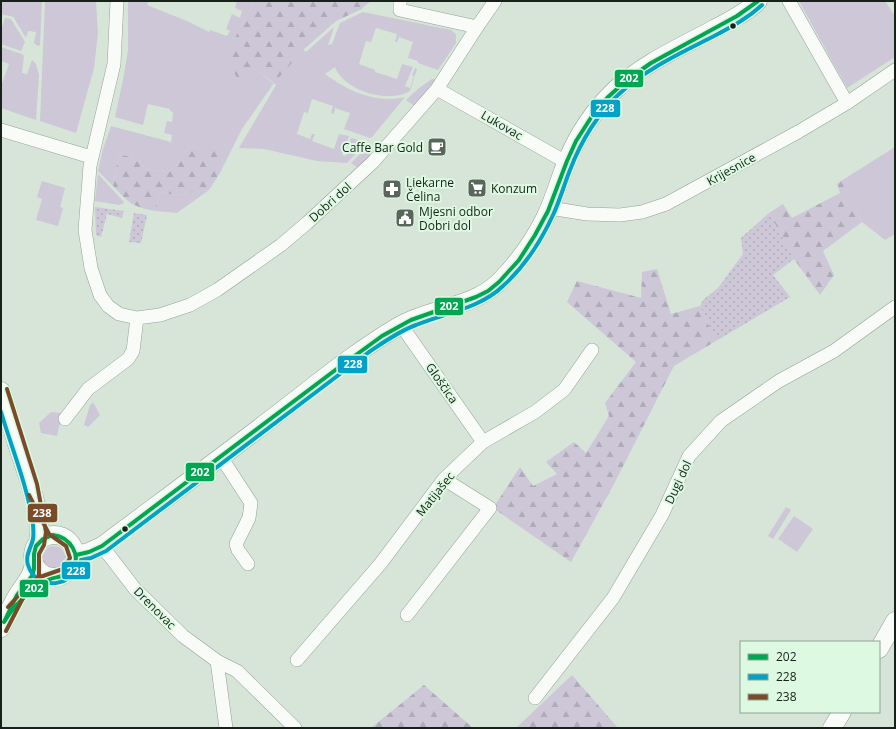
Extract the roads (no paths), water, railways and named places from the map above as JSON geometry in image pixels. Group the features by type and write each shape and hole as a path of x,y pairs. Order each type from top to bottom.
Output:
{"main road":[{"path":"76,555 89,552 102,546 353,356 401,325 474,298 497,284 517,263 532,242 550,208 566,162 577,138 586,125 616,90 632,76 657,60 741,14 758,1"},
{"path":"1,390 31,486 40,532 38,543 34,552 33,573 18,595 4,622"},
{"path":"4,622 33,589 43,582 62,576 71,570 74,565 76,555 70,542 60,536 50,525 31,486"},
{"path":"38,543 47,536 60,536"},
{"path":"34,562 40,572 45,576 54,578"},
{"path":"880,647 895,621"},
{"path":"832,728 841,713"}],"street":[{"name":"Dobri dol","path":"117,1 114,64 88,174 85,230 91,268 100,295 108,306 119,314 137,318 160,315 190,304 217,290 281,245 353,182 373,162 437,89 477,27 496,1"},
{"path":"400,1 400,10 477,27"},
{"path":"789,1 846,103"},
{"name":"Krijesnice","path":"550,208 587,214 620,215 642,212 666,204 798,132 846,103 895,70"},
{"name":"Lukovac","path":"437,89 566,162"},
{"path":"1,130 91,157"},
{"name":"Dugi dol","path":"536,698 612,598 662,515 690,456 721,421 779,381 834,351 895,307"},
{"path":"65,419 88,389 128,359 133,351 137,318"},
{"name":"Gloščica","path":"401,325 483,442"},
{"name":"Matijašec","path":"297,660 381,563 444,479 483,442 535,412 564,390 592,350"},
{"path":"221,457 251,502 249,518 236,544 238,550 248,564"},
{"path":"407,615 490,508 444,479"},
{"name":"Drenovac","path":"102,546 134,589 183,636 217,661 237,671 296,728"},
{"path":"217,661 226,728"}],"place":[{"name":"Caffe Bar Gold","path":"437,147"},
{"name":"Konzum","path":"477,188"},
{"name":"Ljekarne Čelina","path":"392,189"},
{"name":"Mjesni odbor Dobri dol","path":"405,218"}]}
